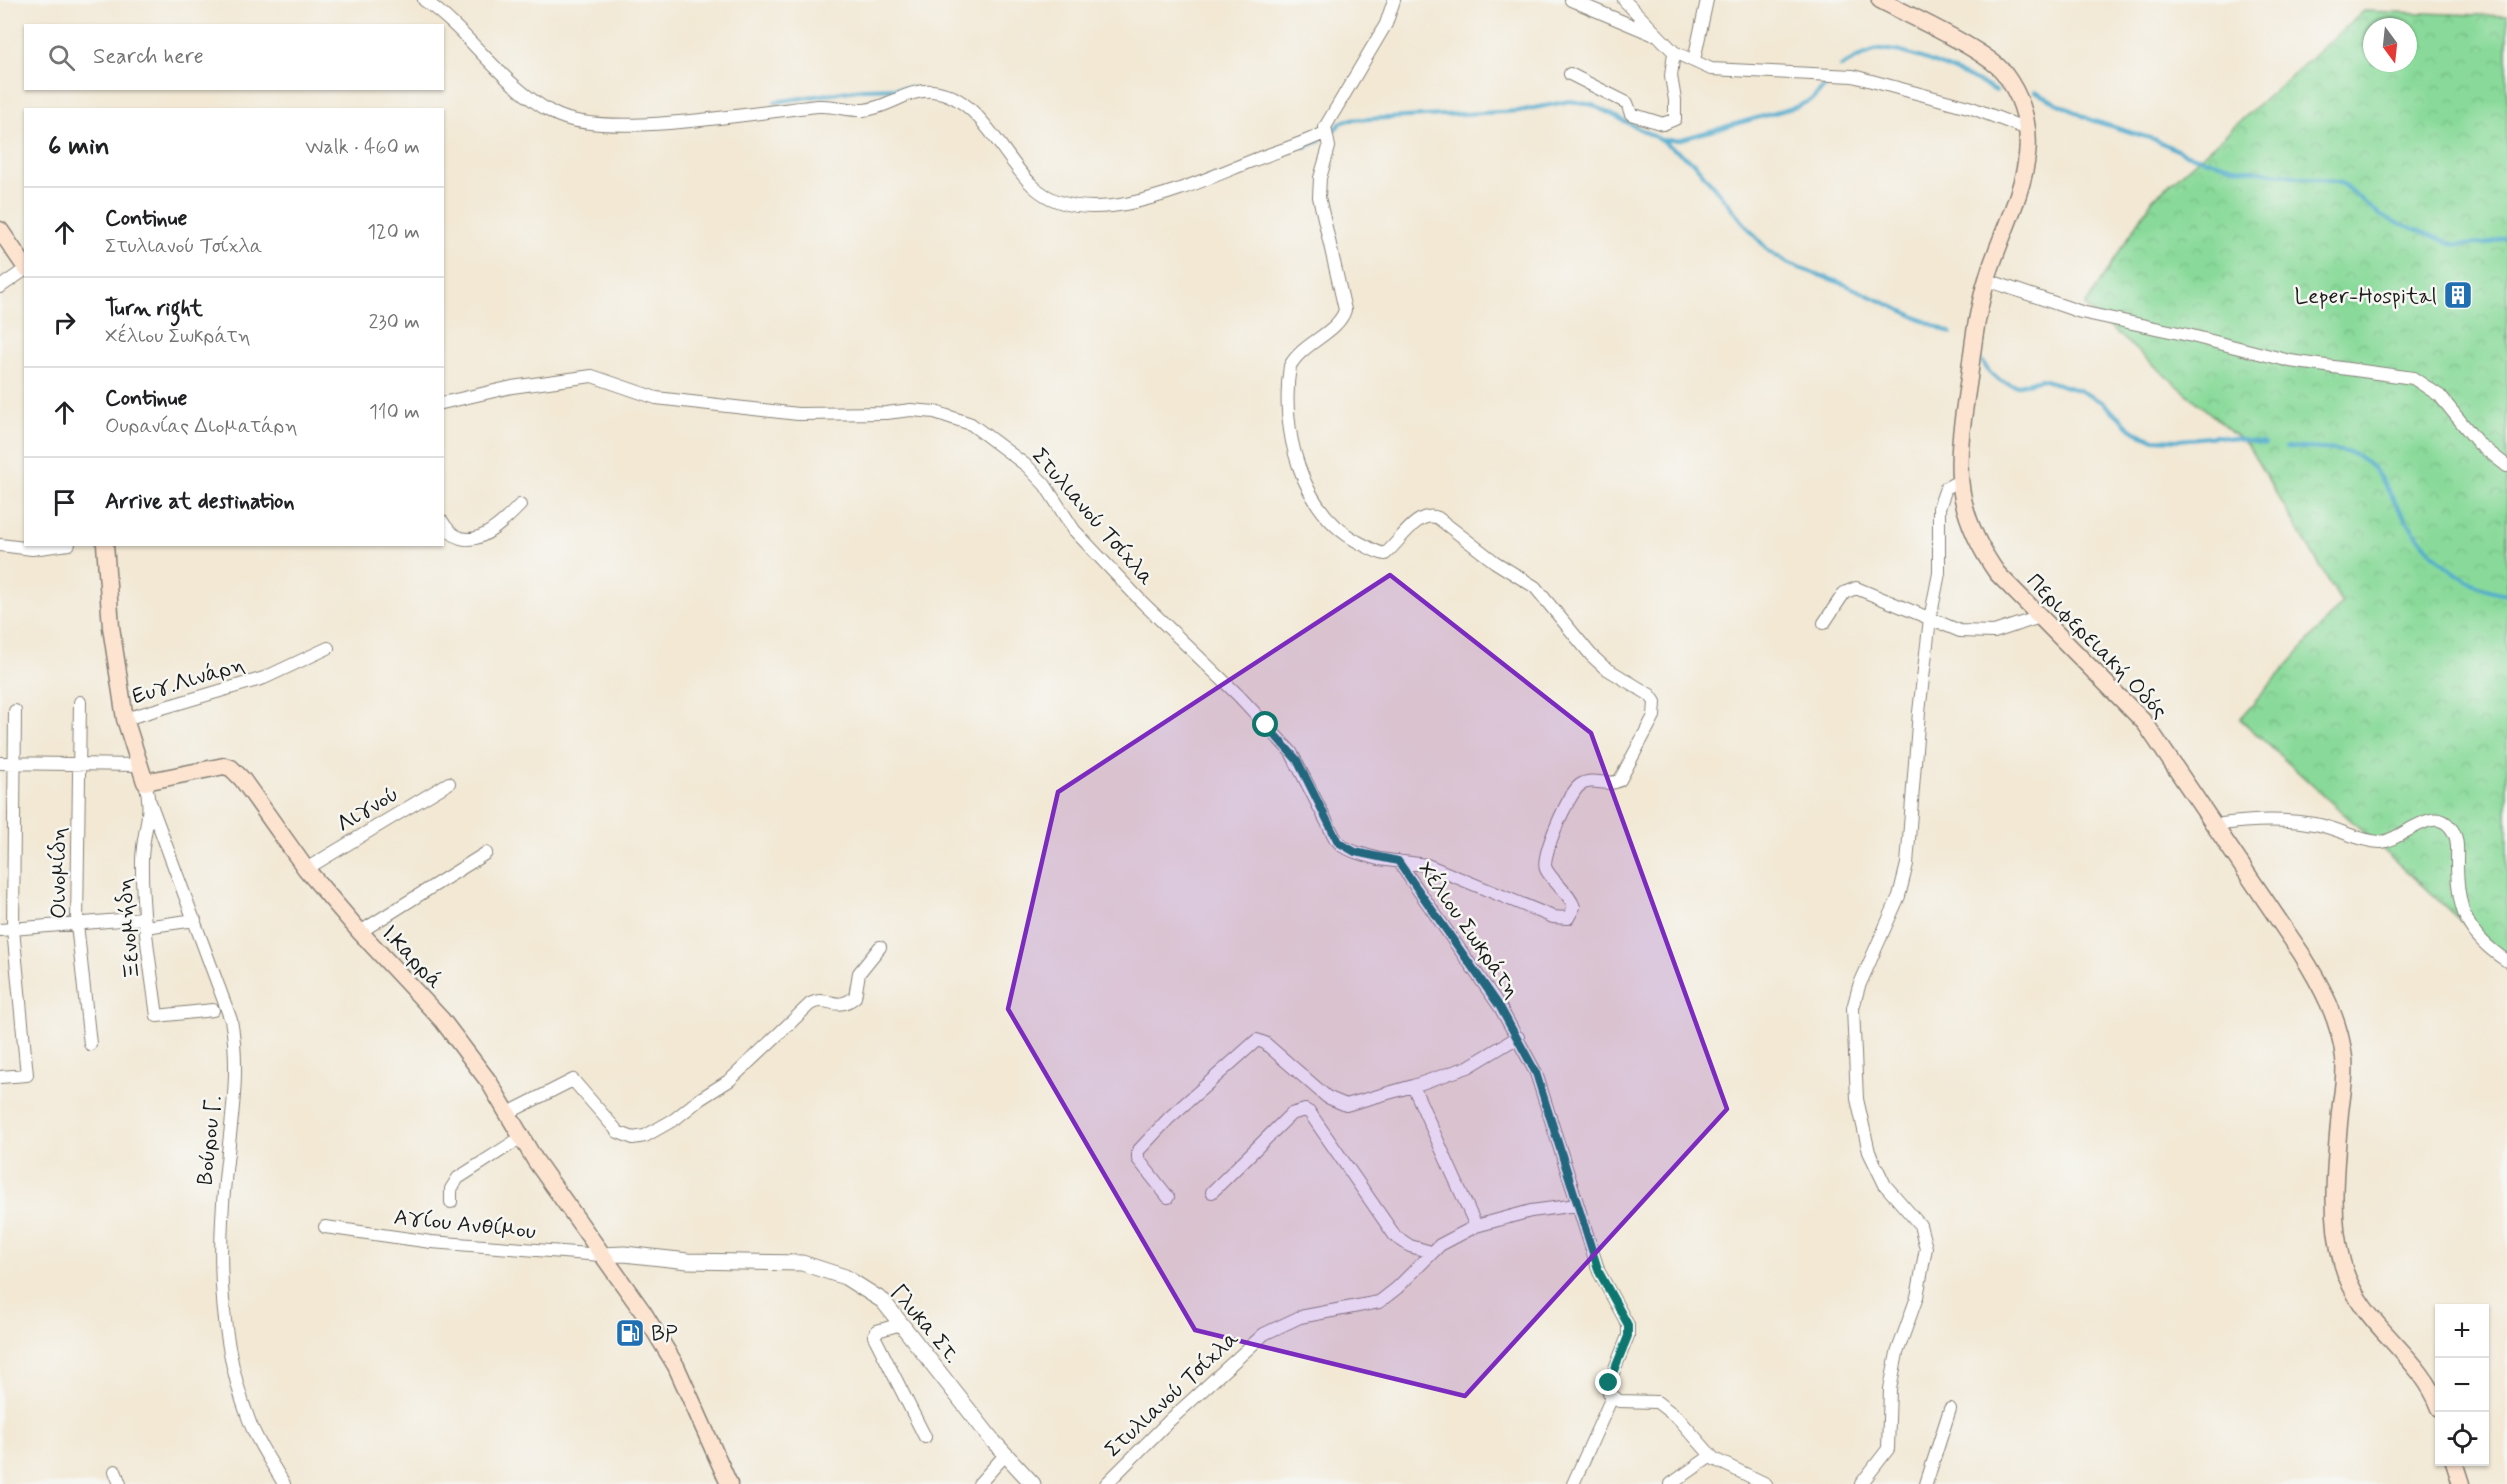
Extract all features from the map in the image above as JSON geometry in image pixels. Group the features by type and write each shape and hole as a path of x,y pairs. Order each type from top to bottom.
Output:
{"main road":[{"name":"Περιφερειακή Οδός","path":"1880,0 1996,65 2013,87 2027,129 2029,154 2026,171 1987,280 1961,420 1959,481 1965,511 1981,549 1997,573 2145,723 2301,953 2324,993 2333,1014 2342,1047 2344,1069 2337,1161 2336,1220 2341,1259 2352,1290 2364,1311 2419,1373 2435,1401"},
{"path":"0,230 24,265"},
{"path":"105,546 111,627 125,720 145,782"},
{"name":"Ι.Καρρά","path":"145,782 211,767 231,768 243,779 306,869 360,932 442,1020 508,1113 601,1255 643,1312 676,1366 729,1484"},
{"path":"2456,1466 2462,1484"}],"street":[{"path":"424,0 520,91 554,114 567,119 596,124 635,125 830,105 864,110 903,96 935,91 956,99 977,116 1032,185 1046,196 1061,202 1088,207 1113,206 1167,194 1326,139 1350,81 1386,24 1394,0"},
{"path":"1571,0 1659,37"},
{"path":"1624,0 1674,52 1711,69 1733,72 1852,76 1962,105 2027,129"},
{"path":"1694,60 1707,0"},
{"path":"1570,74 1627,103 1631,114 1663,124 1675,119 1671,76 1674,52"},
{"name":"Χέλιου Σωκράτη","path":"1326,139 1319,197 1345,310 1339,322 1296,356 1289,372 1290,433 1304,476 1320,508 1344,534 1384,554 1423,517 1433,516 1443,521 1495,562 1535,587 1591,655 1604,667 1650,695 1655,702 1654,716 1620,780 1608,784 1592,781 1575,790 1546,850 1545,867 1574,907 1568,918 1552,917 1427,865 1398,861"},
{"path":"0,287 24,269"},
{"path":"1987,280 2081,312 2188,335 2290,362 2413,378 2440,396 2479,444 2507,466"},
{"name":"Στυλιανού Τσίχλα","path":"444,403 512,387 592,376 656,398 798,414 886,413 911,410 935,412 971,424 1027,466 1045,485 1074,530 1142,602 1278,737 1297,760 1338,842 1355,852 1398,861"},
{"path":"1861,1484 1887,1453 1888,1400 1897,1353 1917,1296 1926,1248 1920,1225 1885,1185 1869,1152 1857,1099 1853,1008 1859,986 1899,896 1907,864 1917,731 1930,619 1939,573 1940,508 1946,488 1959,481"},
{"path":"444,523 454,535 462,539 471,539 494,531 520,505"},
{"path":"0,545 32,549 54,546"},
{"path":"1824,623 1844,592 1856,588 1960,631 1976,632 2015,627 2040,617"},
{"name":"Ευγ.Λινάρη","path":"125,720 264,678 328,648"},
{"name":"Οινομίδη","path":"80,702 81,764 77,924 90,1044"},
{"path":"0,1077 27,1075 13,929 15,711"},
{"path":"0,763 139,765"},
{"name":"Ξενομήδη","path":"145,782 150,802 142,857 144,923 157,1016 213,1010"},
{"name":"Λιγνού","path":"306,869 449,783"},
{"name":"Βούρου Γ.","path":"150,802 213,967 234,1035 233,1118 223,1199 222,1288 229,1350 249,1420 284,1484"},
{"path":"2214,825 2259,819 2316,824 2382,842 2428,822 2442,821 2449,825 2457,839 2460,902 2465,920 2485,945 2507,961"},
{"path":"360,932 486,853"},
{"name":"Χέλιου Σωκράτη","path":"1398,861 1500,1007 1536,1073 1599,1272 1628,1329 1609,1383 1612,1397 1577,1483"},
{"path":"0,930 77,924 195,920"},
{"path":"508,1113 573,1080 618,1132 633,1138 650,1134 729,1080 810,1004 821,1000 837,1006 846,1004 855,997 859,974 880,947"},
{"path":"1168,1197 1136,1156 1137,1151 1169,1118 1257,1040 1265,1043 1327,1097 1339,1104 1352,1104 1475,1064 1518,1037"},
{"path":"1413,1086 1476,1227"},
{"path":"1212,1192 1291,1114 1305,1110 1395,1236 1410,1246 1431,1252"},
{"path":"451,1202 450,1189 458,1178 522,1137"},
{"name":"Στυλιανού Τσίχλα","path":"1106,1484 1170,1420 1264,1334 1300,1317 1379,1302 1397,1288 1431,1252 1449,1239 1476,1227 1531,1211 1577,1205"},
{"name":"Αγίου Ανθίμου","path":"325,1227 430,1242 601,1255"},
{"name":"Γλυκα Στ.","path":"601,1255 810,1264 865,1287 883,1301 1005,1455 1033,1484"},
{"path":"901,1324 877,1331 874,1336 925,1437"},
{"path":"1612,1397 1624,1402 1649,1400 1666,1407 1711,1456 1724,1466 1766,1484"},
{"path":"1926,1484 1950,1409"},
{"path":"979,1484 1005,1455"},
{"path":"1671,1484 1711,1456"},
{"path":"115,1471 120,1484"}],"highlighted area":[{"path":"1390,575 1591,733 1727,1109 1465,1396 1195,1330 1008,1009 1058,792"}],"green space":[{"path":"2364,11 2507,16 2507,963 2240,719 2342,603 2248,446 2085,306 2153,199"}],"waterway":[{"path":"1841,67 1870,52 1891,50 1922,58 1996,91"},
{"path":"1329,135 1342,122 1349,120 1519,111 1570,101 1593,105 1661,140 1678,140 1796,107 1811,100 1828,84"},
{"path":"775,102 863,89 911,88"},
{"path":"2035,92 2091,120 2156,140 2183,153 2238,168 2341,183 2381,216 2456,245 2483,244 2507,238"},
{"path":"1661,140 1694,163 1769,251 1789,264 1844,284 1951,333"},
{"path":"1005,141 1029,174"},
{"path":"1305,147 1320,141"},
{"path":"1982,361 1990,373 2001,381 2016,386 2041,379 2078,390 2104,403 2135,432 2154,439 2180,440 2217,436 2265,444"},
{"path":"2286,447 2334,450 2359,457 2376,472 2416,534 2442,562 2472,583 2507,594"}],"place":[{"name":"Leper-Hospital","path":"2458,295"},
{"name":"BP","path":"630,1333"}],"route":[{"path":"1266,725 1297,760 1338,842 1355,852 1379,859 1398,861 1432,913 1500,1007 1518,1037 1536,1073 1599,1272 1628,1325 1628,1336 1609,1383"}]}
